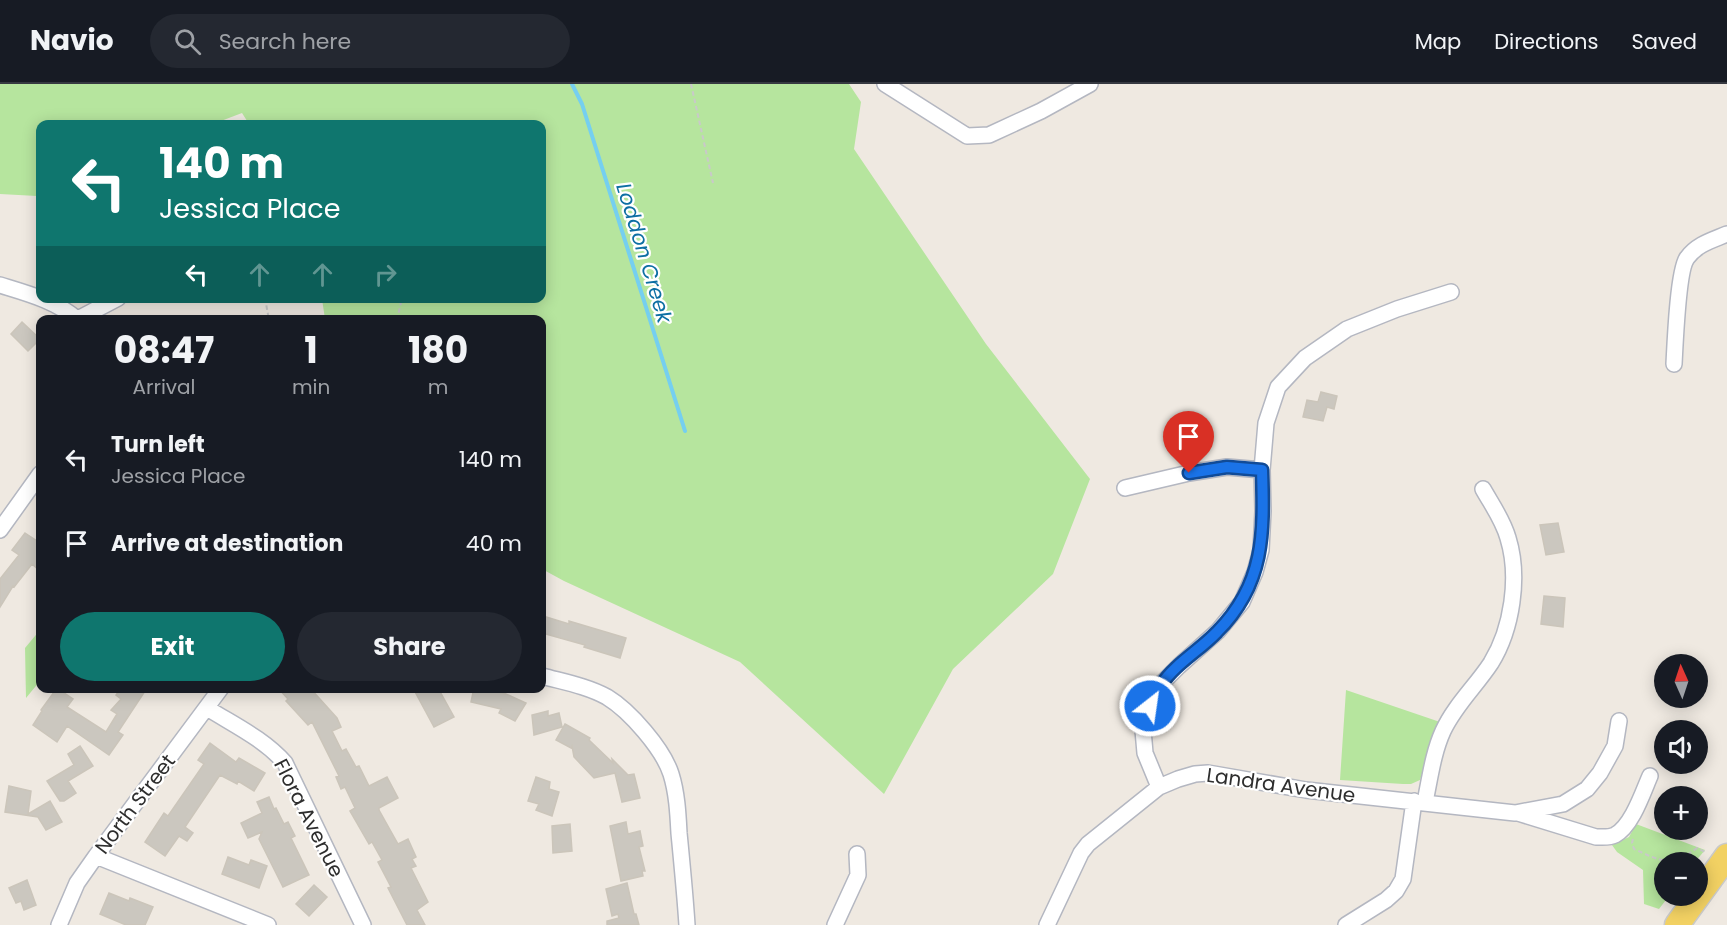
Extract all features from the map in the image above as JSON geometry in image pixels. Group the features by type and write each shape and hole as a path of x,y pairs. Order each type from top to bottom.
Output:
{"main road":[{"path":"1677,925 1718,855"},
{"path":"1692,925 1727,878"}],"street":[{"path":"885,84 967,136 989,135 1041,111 1090,84"},
{"path":"1674,364 1680,290 1686,259 1700,246 1727,234"},
{"path":"0,285 36,297"},
{"path":"1159,788 1145,753 1143,730 1150,706 1161,684 1218,631 1242,602 1255,572 1260,550 1263,511 1262,470 1266,423 1278,387 1305,358 1347,329 1397,309 1450,292"},
{"path":"51,303 72,315"},
{"path":"86,315 108,303"},
{"path":"1125,488 1227,467 1262,470"},
{"path":"0,530 36,480"},
{"path":"1346,925 1386,900 1396,891 1403,879 1419,802 1443,731 1457,706 1490,665 1503,640 1509,618 1513,586 1512,556 1501,520 1483,489"},
{"path":"546,677 585,687 608,698 630,716 655,743 665,758 677,803 687,925"},
{"name":"North Street","path":"59,925 77,883 218,693"},
{"name":"Flora Avenue","path":"207,708 263,742 285,763 363,925"},
{"name":"Landra Avenue","path":"1515,813 1563,804 1587,789 1600,773 1615,746 1619,721"},
{"name":"Landra Avenue","path":"1047,925 1081,853 1088,844 1159,788 1195,774 1208,773 1306,790 1515,813 1606,838 1617,834 1625,826 1650,776"},
{"path":"835,925 858,875 857,854"},
{"path":"96,856 268,925"}],"path":[{"path":"691,84 713,183"},
{"path":"1634,836 1632,843 1634,849 1660,861 1681,858 1697,848 1718,855"}],"green space":[{"path":"0,84 849,84 861,102 854,149 986,344 1090,479 1053,574 953,669 884,794 740,662 546,571 546,315 324,315 323,303 546,303 546,120 246,120 242,113 224,120 36,120 36,196 0,194"},
{"path":"36,635 36,686 26,698 25,648"},
{"path":"1346,690 1440,722 1420,780 1411,784 1403,784 1340,780"},
{"path":"1636,824 1654,831 1654,840 1678,840 1705,850 1703,852 1654,852 1654,906 1661,906 1659,909 1644,904 1643,870 1617,852 1612,845 1629,837"}],"building":[{"path":"22,322 36,335 36,343 28,351 11,334"},
{"path":"1321,392 1337,396 1334,409 1327,407 1323,421 1303,417 1307,400 1318,402"},
{"path":"1558,523 1564,552 1546,555 1540,525"},
{"path":"25,533 36,540 36,568 32,564 13,586 0,607 0,579 19,555 12,550"},
{"path":"1544,596 1565,598 1563,627 1541,624"},
{"path":"546,617 569,624 569,621 626,638 620,658 584,647 585,645 546,634"},
{"path":"53,693 64,693 73,699 67,707 106,732 117,714 111,710 121,699 116,695 117,693 144,693 118,732 123,735 109,755 67,726 57,742 33,725"},
{"path":"283,693 314,693 337,718 341,727 332,731 342,751 346,749 356,767 359,766 369,786 387,777 398,798 379,810 398,844 408,839 416,857 412,859 416,866 411,868 428,902 417,910 425,925 407,925 378,862 382,860 372,842 369,844 350,811 355,808 345,787 341,789 336,777 339,776 312,722 308,725 286,701 288,699"},
{"path":"416,693 441,693 454,717 434,727"},
{"path":"473,693 502,693 526,703 515,721 499,713 501,709 471,702"},
{"path":"548,711 548,716 559,713 562,727 534,735 532,715"},
{"path":"565,724 590,738 589,740 628,775 634,774 640,798 622,802 615,773 594,778 574,757 572,746 571,748 556,740"},
{"path":"210,743 236,762 239,758 265,773 254,791 238,781 237,784 220,775 185,827 193,833 187,841 179,836 165,856 145,842 164,813 168,816 204,764 198,760"},
{"path":"80,746 93,766 68,781 76,793 60,801 47,781 74,765 68,754"},
{"path":"536,777 550,782 549,789 559,792 552,816 536,810 539,804 528,801"},
{"path":"9,786 31,791 28,814 50,801 62,822 46,830 38,817 5,812"},
{"path":"269,797 284,824 288,822 295,836 291,838 309,875 283,887 259,839 262,832 248,838 241,823 262,813 257,802"},
{"path":"626,822 628,834 640,831 643,846 639,847 645,871 642,871 643,876 621,881 610,826"},
{"path":"570,824 572,851 553,853 552,826"},
{"path":"228,857 249,865 251,860 267,866 259,888 222,874"},
{"path":"27,880 36,905 24,910 21,901 16,903 9,888"},
{"path":"627,883 639,925 607,925 607,921 619,918 618,914 612,916 606,889"},
{"path":"314,885 327,897 309,916 296,904"},
{"path":"109,893 153,907 145,925 126,925 100,914"}],"waterway":[{"name":"Loddon Creek","path":"572,84 582,104 685,431"}],"route":[{"path":"1150,706 1161,684 1218,631 1242,602 1255,572 1260,550 1263,511 1262,470 1227,467 1189,473"}]}
